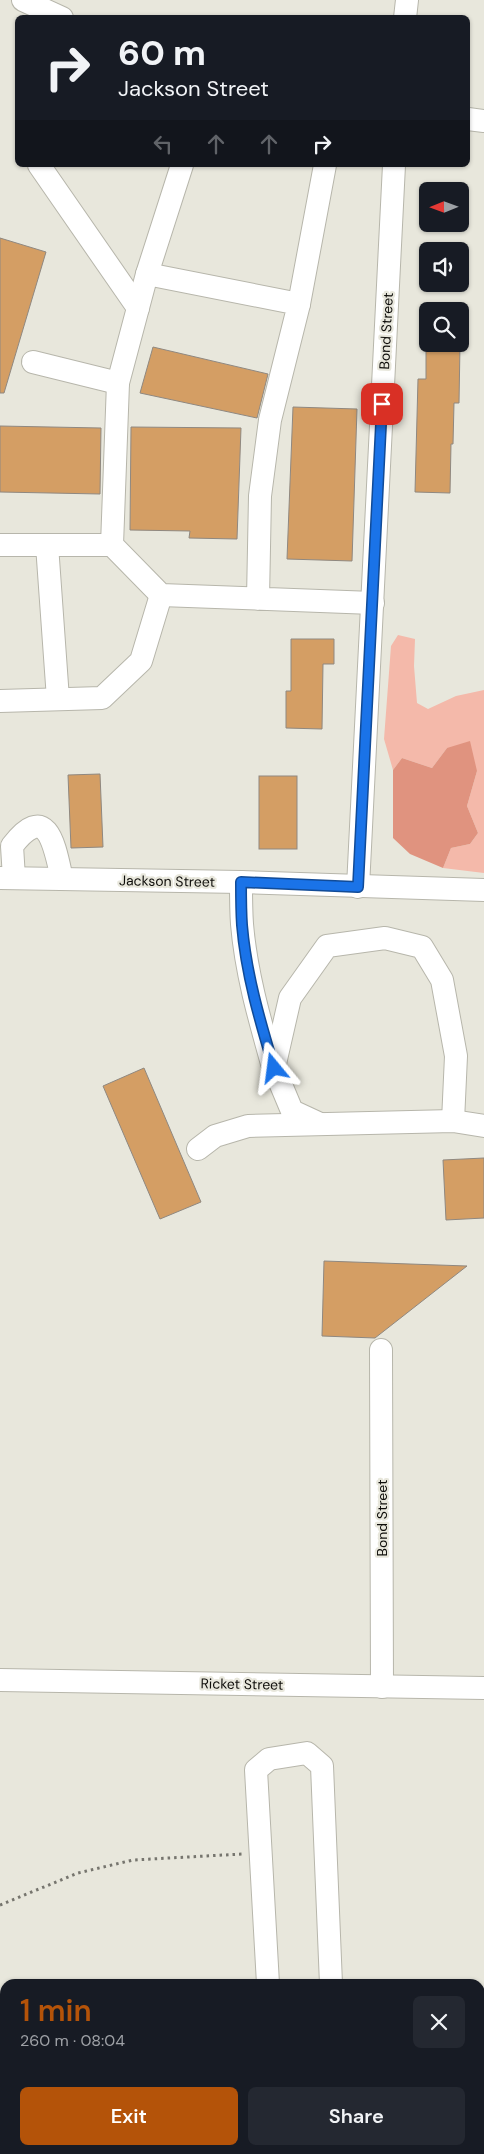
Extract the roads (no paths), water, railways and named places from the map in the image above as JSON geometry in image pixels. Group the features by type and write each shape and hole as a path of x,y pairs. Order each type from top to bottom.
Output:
{"street":[{"path":"23,0 56,15"},
{"path":"405,15 407,0"},
{"path":"470,119 484,121"},
{"path":"40,167 138,308"},
{"path":"112,545 118,383 147,274 181,167"},
{"path":"258,600 260,496 270,420 299,304 325,167"},
{"name":"Bond Street","path":"358,887 394,167"},
{"path":"147,274 299,304"},
{"path":"34,362 118,383"},
{"path":"0,545 112,545 162,595 372,603"},
{"path":"47,545 58,699"},
{"path":"0,701 102,698 141,661 162,595"},
{"path":"7,878 12,846 23,831 38,827 47,831 52,837 62,879"},
{"name":"Jackson Street","path":"7,878 241,882 484,890"},
{"path":"241,882 242,924 248,967 257,1013 274,1068 292,1110 320,1124"},
{"path":"274,1068 290,998 327,946 385,938 422,947 442,980 456,1056 453,1121"},
{"path":"198,1150 215,1136 248,1126 453,1121 484,1126"},
{"name":"Bond Street","path":"381,1350 382,1687"},
{"name":"Ricket Street","path":"0,1680 484,1688"},
{"path":"268,1979 256,1770 269,1759 307,1753 322,1766 331,1979"}]}
